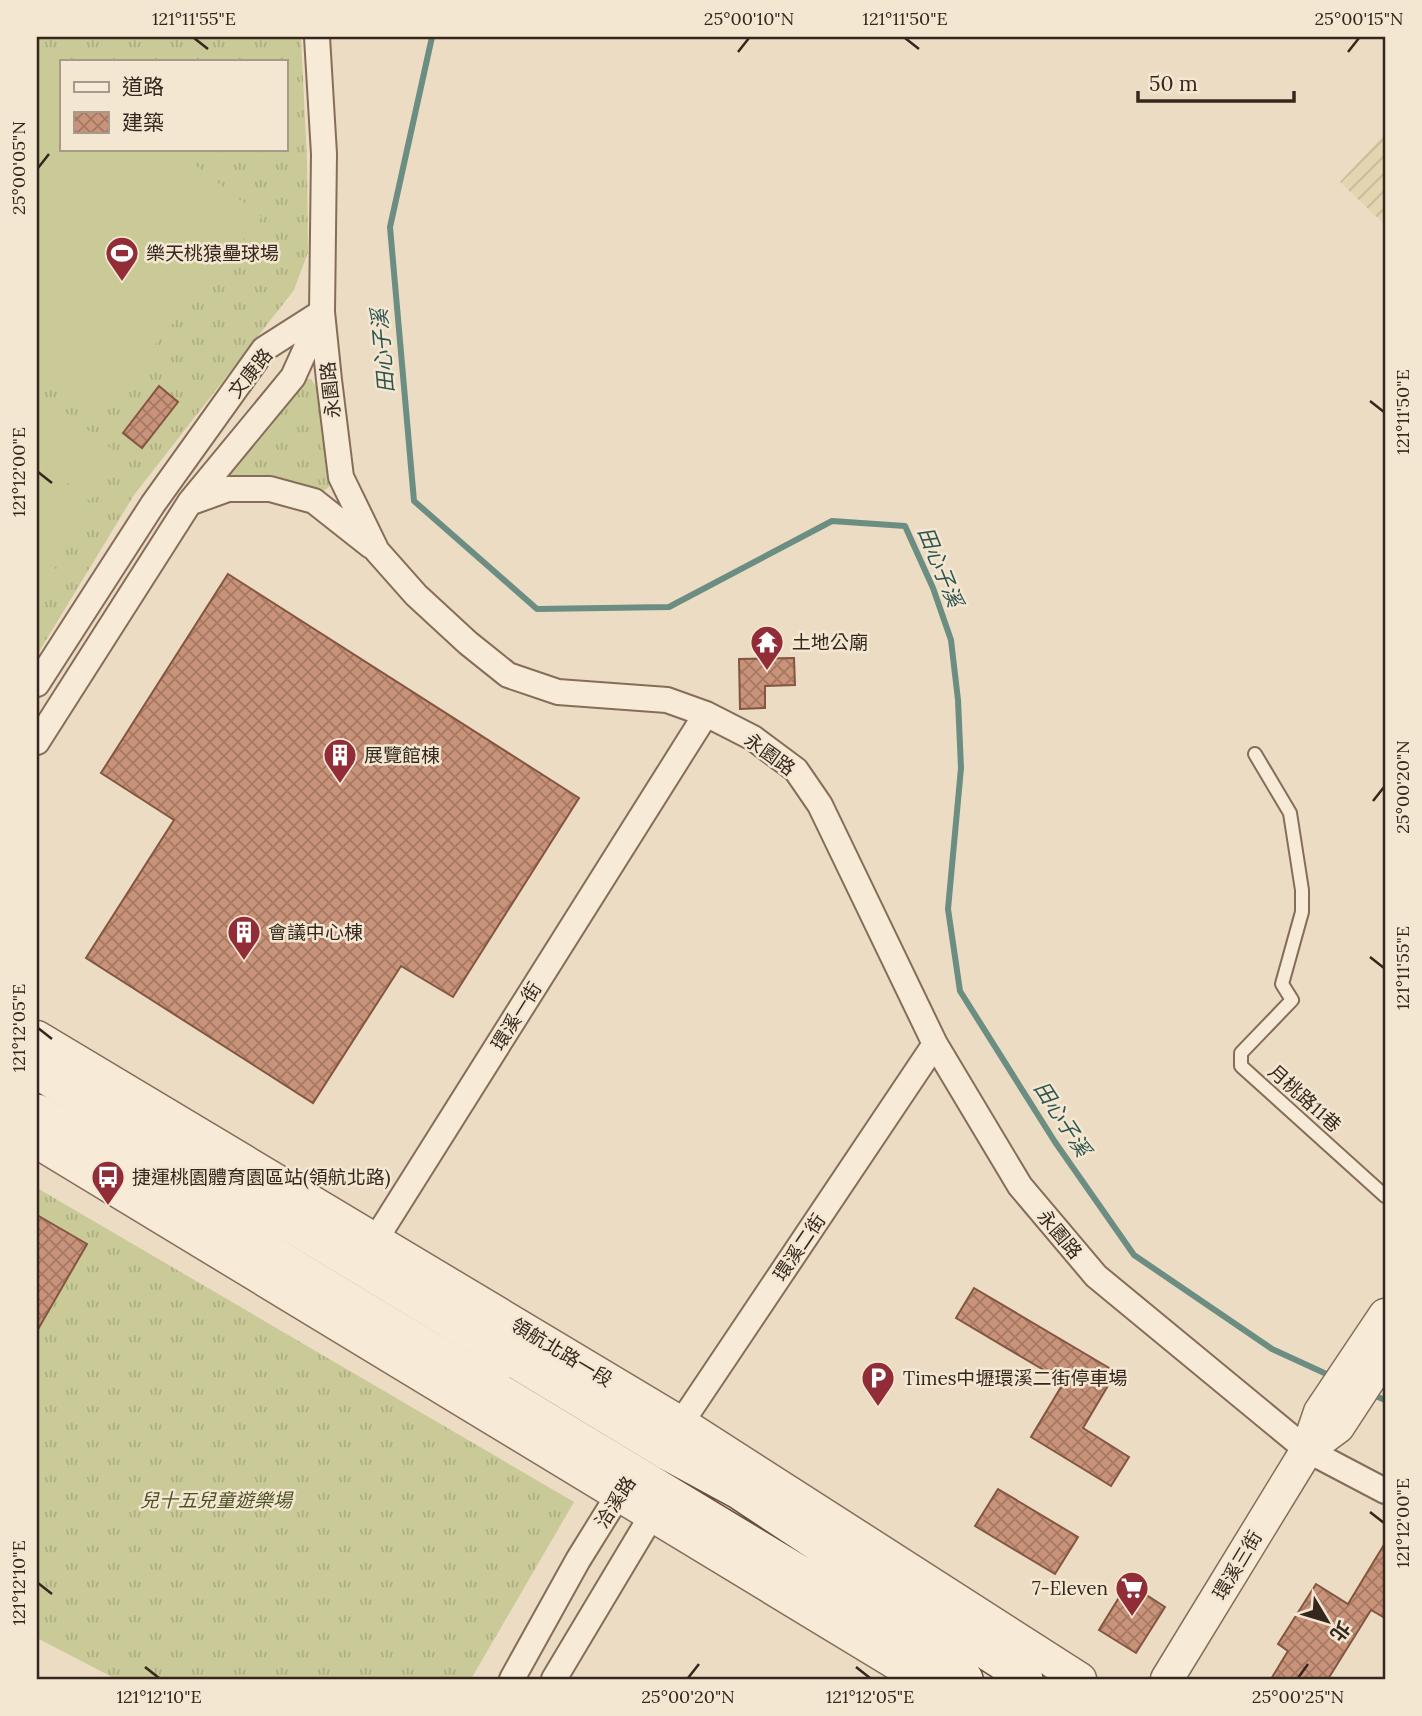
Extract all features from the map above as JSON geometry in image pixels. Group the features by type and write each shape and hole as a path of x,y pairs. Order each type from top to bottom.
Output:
{"main road":[{"name":"領航北路一段","path":"37,1071 366,1254 674,1438 737,1490 1025,1679"},
{"path":"37,1112 333,1308 658,1504 910,1640 965,1679"}],"street":[{"name":"永園路","path":"317,37 324,154 322,312 341,477 377,551 416,595 508,675 558,692 667,700 706,714 753,738 796,769 820,805 935,1044 1020,1186 1096,1276 1307,1450 1385,1491"},
{"name":"文康路","path":"37,742 190,502 293,377 322,312"},
{"name":"文康路","path":"37,684 153,504 264,349 322,312"},
{"path":"153,504 190,502 228,489 270,489 314,501 377,551"},
{"name":"環溪一街","path":"333,1308 706,714"},
{"name":"領航北路一段","path":"37,1037 366,1254"},
{"name":"環溪二街","path":"674,1438 935,1044"},
{"path":"37,1142 333,1308"},
{"path":"1307,1450 1382,1333"},
{"name":"領航北路一段","path":"674,1438 1080,1679"},
{"name":"洽溪路","path":"512,1679 578,1560 625,1484 674,1438"},
{"name":"洽溪路","path":"554,1679 658,1504 674,1438"},
{"name":"環溪三街","path":"1167,1679 1307,1450"},
{"path":"658,1504 922,1679"}],"lane":[{"name":"月桃路11巷","path":"1255,754 1290,813 1302,890 1302,912 1282,984 1292,1000 1241,1053 1241,1066 1385,1196"}],"shaded area":[{"path":"1385,134 1385,222 1384,224 1340,182"}],"green space":[{"path":"37,37 301,37 308,252 294,290 134,495 37,655"},
{"name":"樂天桃猿壘球場","path":"54,55 61,60 60,150 176,150 262,217 101,409 54,372 37,350 37,76"},
{"path":"294,378 311,379 319,391 333,483 324,491 309,492 227,478 225,464"},
{"path":"52,401 124,459 90,501 37,459 37,421"},
{"path":"37,469 88,508 54,552 37,539"},
{"path":"37,554 57,570 37,597"},
{"name":"兒十五兒童遊樂場","path":"37,1188 574,1502 471,1679 116,1679 37,1638"}],"building":[{"path":"159,386 178,402 142,448 123,433"},
{"name":"展覽館棟","path":"228,574 579,798 453,997 401,966 313,1103 86,958 174,820 101,773"},
{"name":"土地公廟","path":"794,658 795,685 765,686 765,708 740,709 739,659"},
{"path":"37,1215 87,1244 37,1331"},
{"path":"974,1288 1116,1372 1083,1428 1129,1457 1111,1486 1031,1437 1064,1382 956,1318"},
{"path":"998,1489 1078,1537 1055,1574 975,1526"},
{"path":"1385,1543 1385,1618 1371,1610 1328,1679 1271,1679 1288,1651 1278,1644 1316,1584 1348,1604"},
{"name":"7-Eleven","path":"1128,1583 1165,1607 1136,1653 1099,1630"}],"waterway":[{"name":"田心子溪","path":"432,37 390,227 414,501 537,609 669,607 832,521 905,526 933,588 951,640 958,700 961,768 948,909 960,991 1055,1142 1134,1255 1272,1349 1333,1377"},
{"name":"田心子溪","path":"1371,1394 1385,1400"}],"place":[{"name":"樂天桃猿壘球場","path":"122,283"},
{"name":"土地公廟","path":"767,672"},
{"name":"展覽館棟","path":"340,785"},
{"name":"會議中心棟","path":"244,962"},
{"name":"捷運桃園體育園區站(領航北路)","path":"108,1207"},
{"name":"Times中壢環溪二街停車場","path":"878,1408"},
{"name":"7-Eleven","path":"1132,1618"}]}
